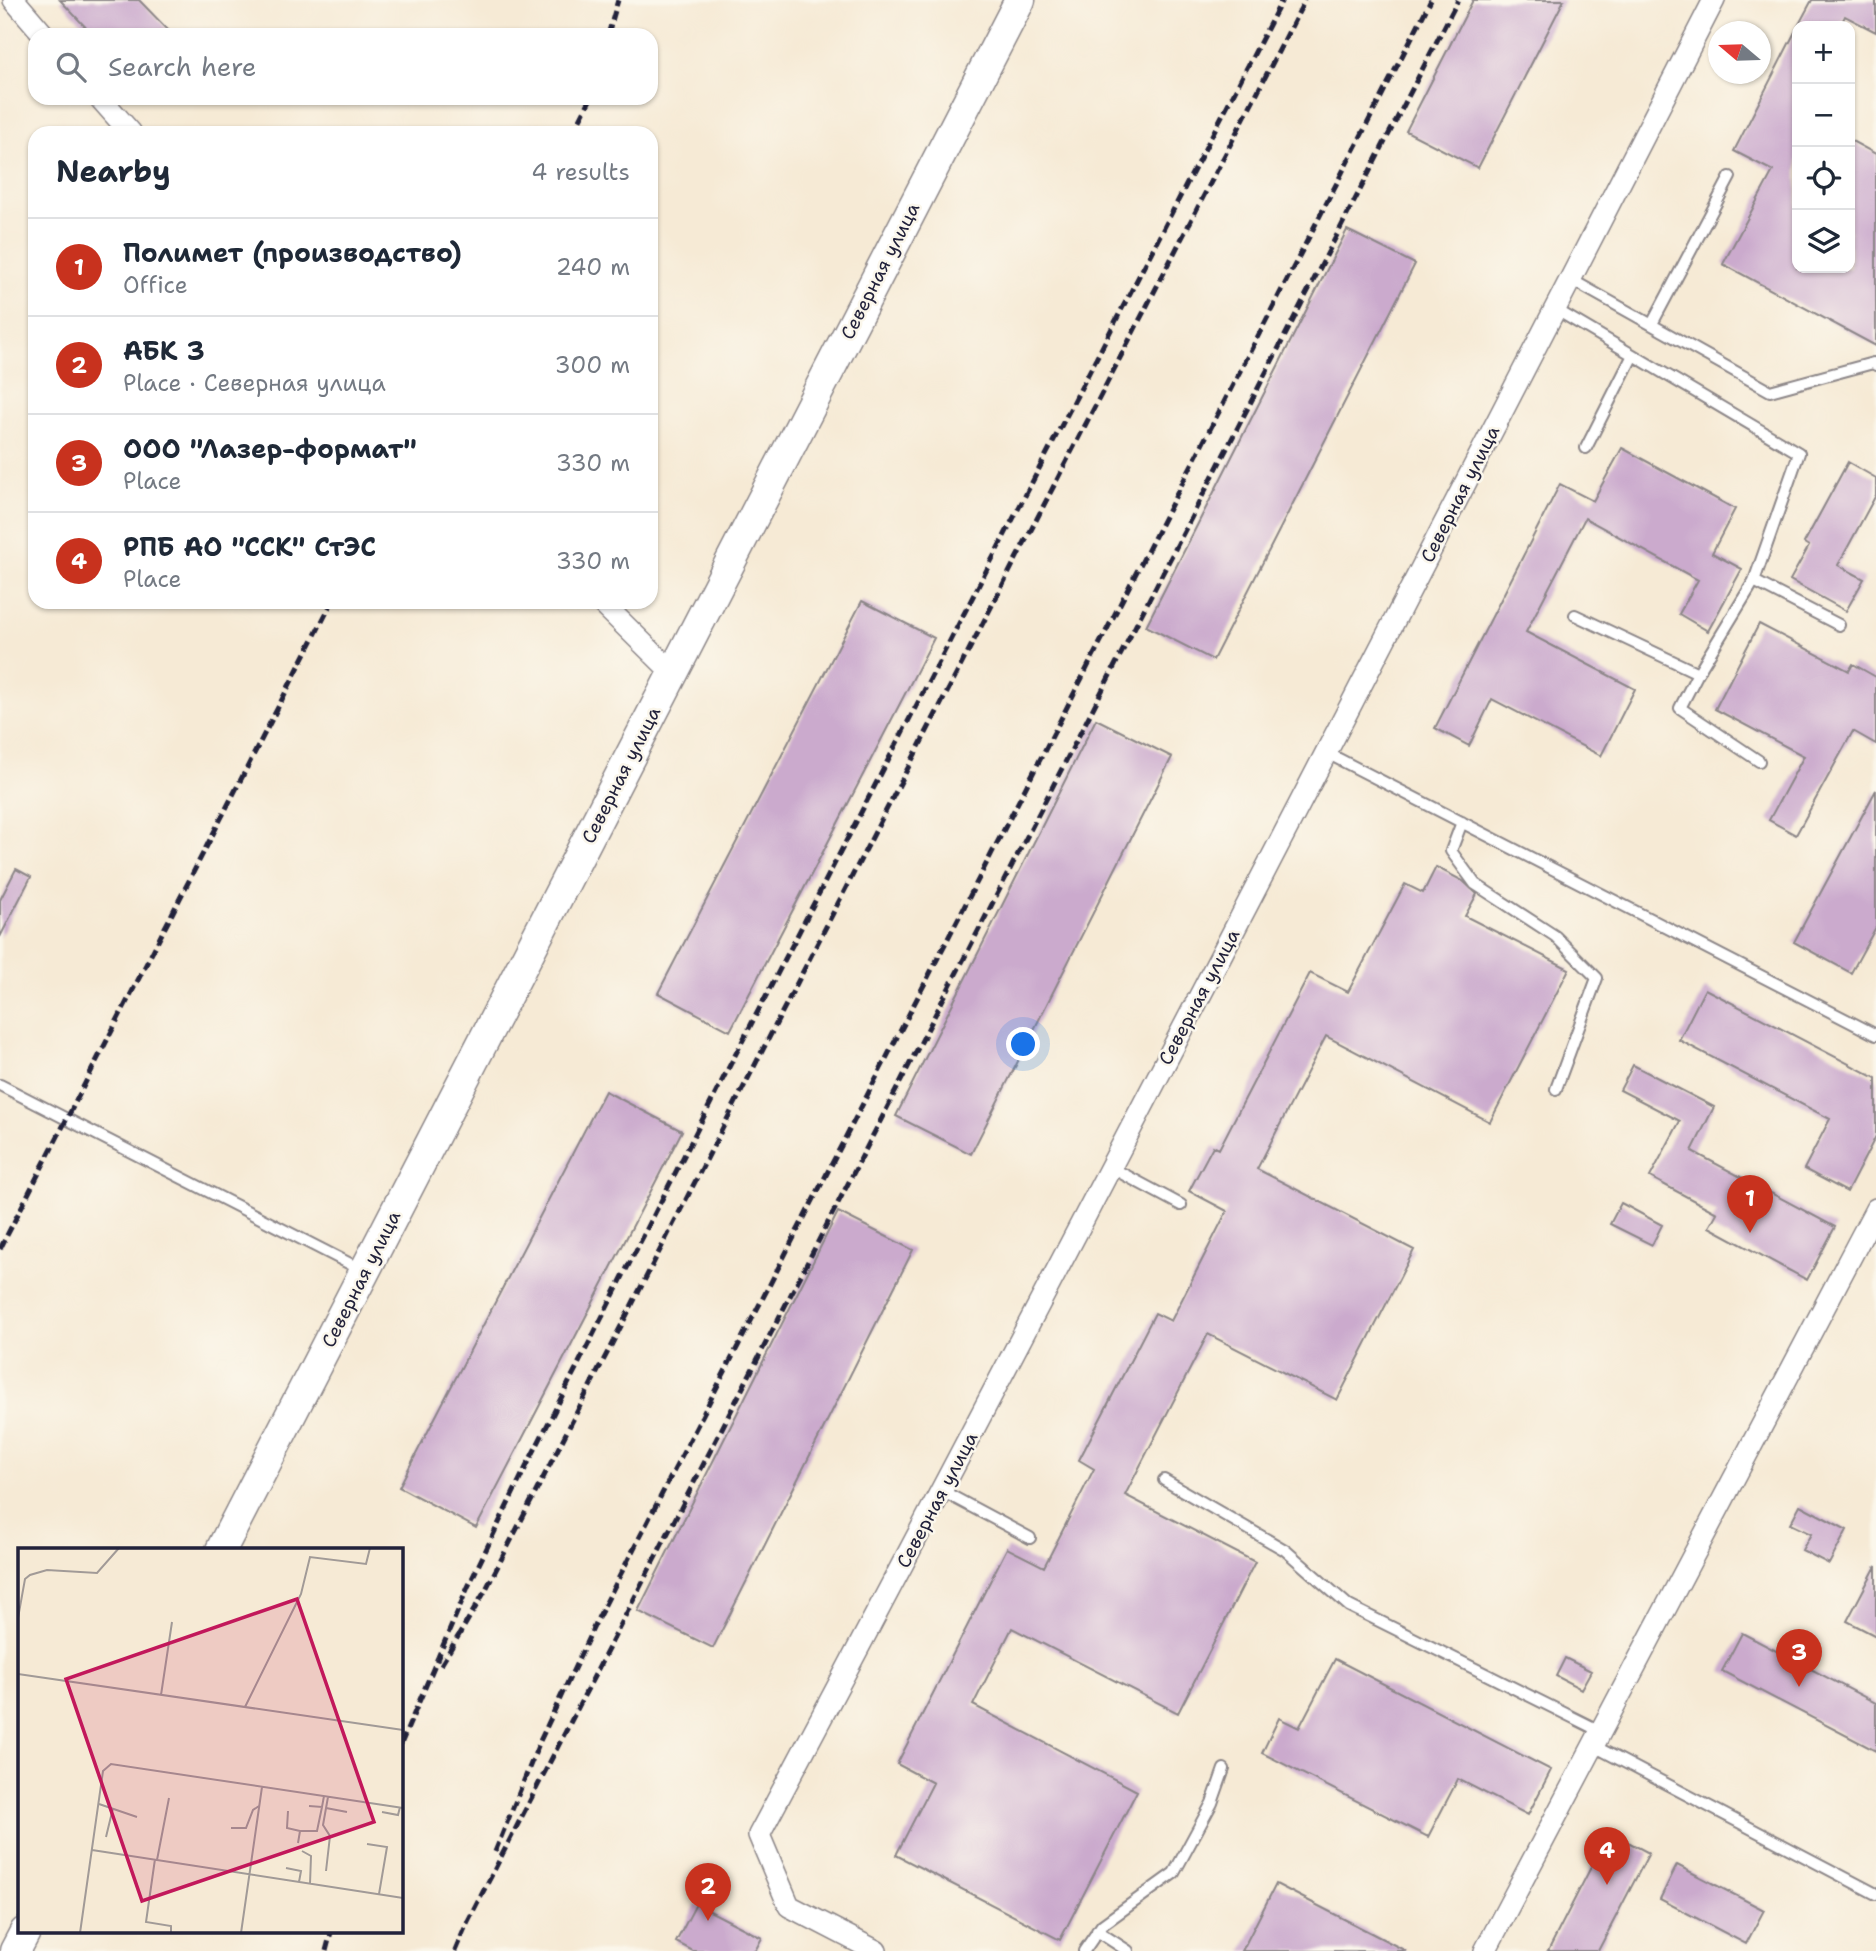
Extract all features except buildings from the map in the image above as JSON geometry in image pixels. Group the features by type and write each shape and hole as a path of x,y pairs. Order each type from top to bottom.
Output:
{"main road":[{"name":"Северная улица","path":"222,1548 1020,0"},
{"path":"15,1951 24,1934"}],"street":[{"path":"13,0 38,28"},
{"name":"Северная улица","path":"876,1951 789,1906 759,1835 942,1491 1327,753 1714,0"},
{"path":"106,105 125,126"},
{"path":"608,609 673,673"},
{"path":"1486,1951 1876,1209"}],"lane":[{"path":"1652,324 1730,177"},
{"path":"1570,279 1770,391 1873,363 1876,365"},
{"path":"1555,309 1799,453 1754,581 1680,708 1759,761"},
{"path":"1586,448 1633,355"},
{"path":"1754,581 1839,625"},
{"path":"1575,615 1698,673"},
{"path":"1327,753 1876,1035"},
{"path":"1462,822 1451,851 1475,884 1555,936 1597,978 1556,1089"},
{"path":"0,1085 365,1272"},
{"path":"1110,1167 1181,1205"},
{"path":"1164,1480 1285,1550 1349,1606 1596,1738 1876,1894"},
{"path":"942,1491 1030,1538"},
{"path":"1084,1951 1102,1925 1174,1873 1212,1803 1224,1769"},
{"path":"1097,1931 1128,1951"}],"railway":[{"path":"610,28 618,0"},
{"path":"402,1742 468,1587 522,1475 728,1069 1282,0"},
{"path":"441,1665 484,1593 1305,0"},
{"path":"495,1852 540,1741 596,1622 1431,0"},
{"path":"455,1951 468,1921 1458,0"},
{"path":"577,126 587,105"},
{"path":"0,1249 328,609"},
{"path":"326,1951 330,1934"}],"place":[{"name":"Полимет (производство)","path":"1750,1233"},
{"name":"ООО \"Лазер-формат\"","path":"1799,1687"},
{"name":"РПБ АО \"ССК\" СтЭС","path":"1607,1885"},
{"name":"АБК 3","path":"708,1921"}]}
